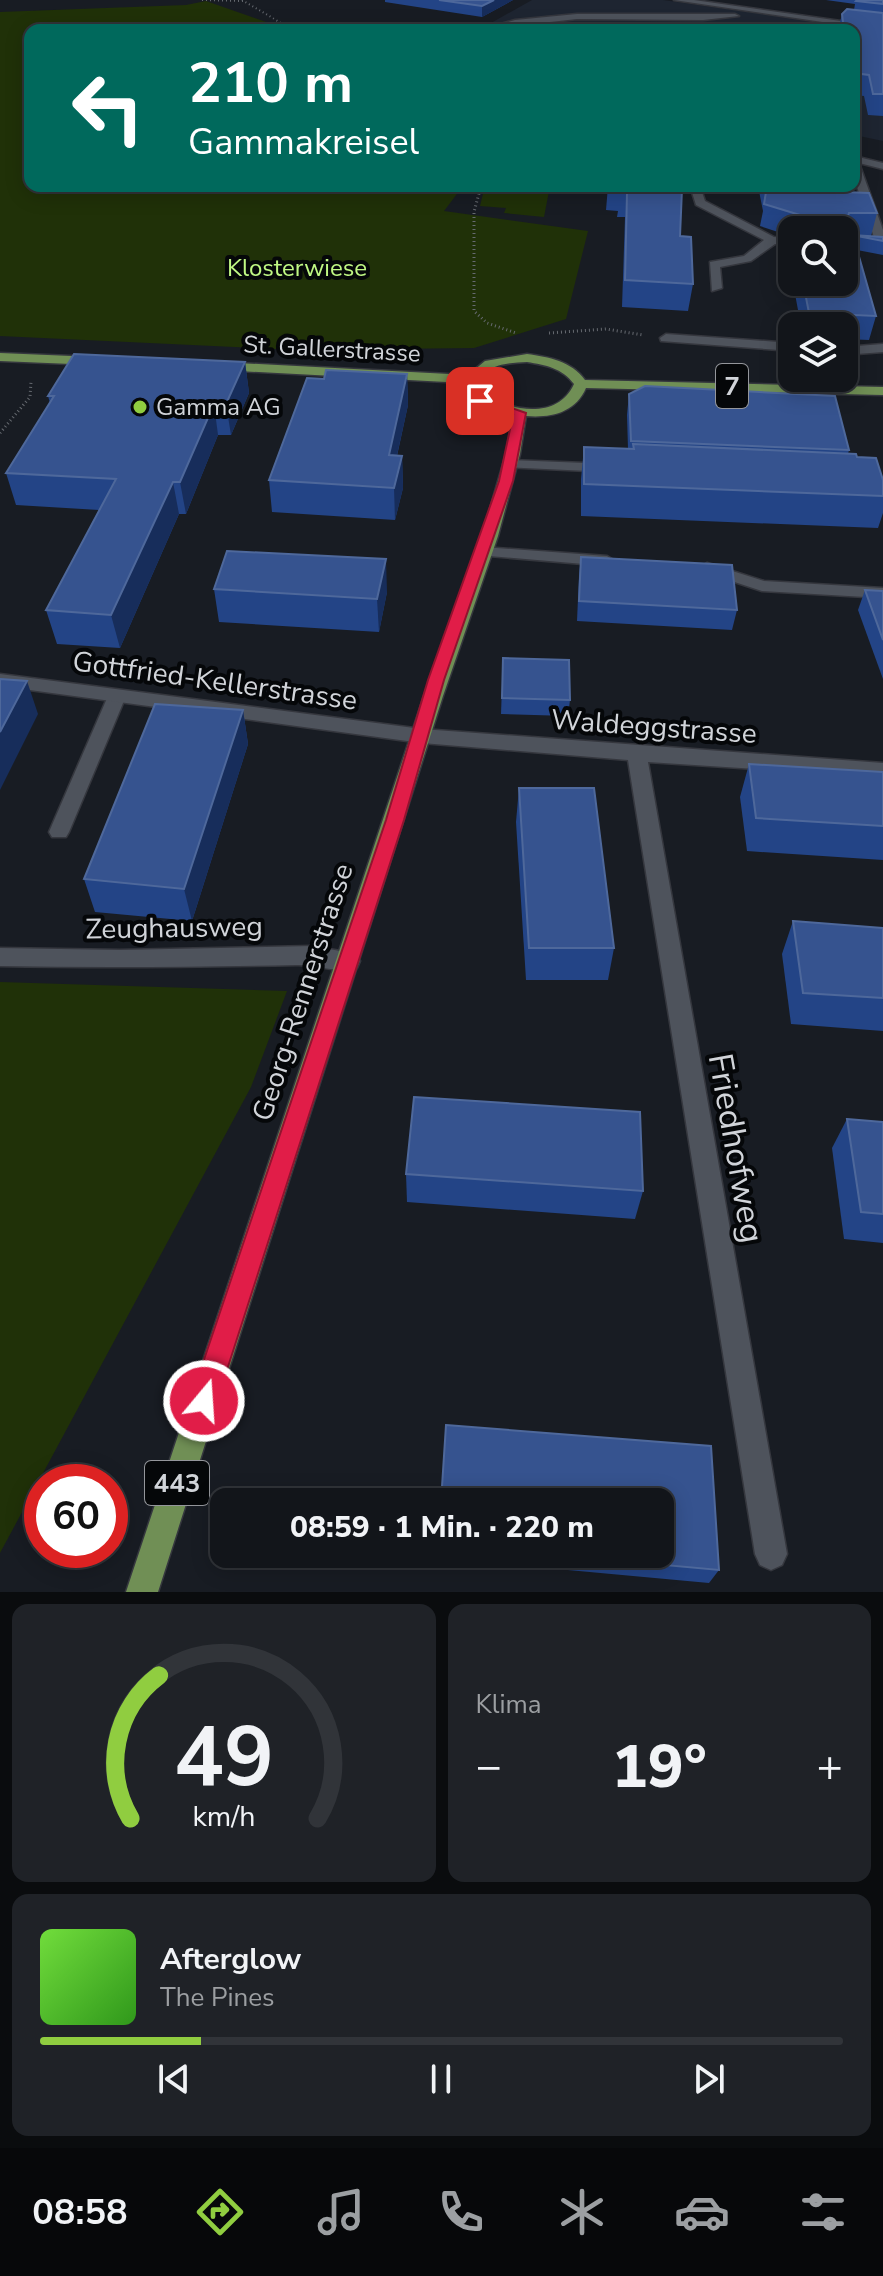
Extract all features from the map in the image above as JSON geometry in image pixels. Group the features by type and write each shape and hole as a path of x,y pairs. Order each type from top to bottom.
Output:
{"main road":[{"path":"0,357 114,361"},
{"path":"527,358 563,366 575,374 581,384 579,393 571,402 540,412 520,413 498,409 480,401 471,390 471,379 490,363 527,358"},
{"name":"St. Gallerstrasse","path":"206,365 471,379"},
{"name":"7","path":"581,384 883,391"},
{"name":"Georg-Rennerstrasse","path":"142,1592 422,736 436,680 483,552 510,464 520,413"}],"street":[{"path":"678,0 739,13 838,24"},
{"path":"509,24 562,17 739,13"},
{"path":"860,26 883,29"},
{"path":"860,162 883,166"},
{"path":"860,182 878,244"},
{"path":"697,192 700,203 778,240"},
{"path":"716,288 714,264 747,259 772,240"},
{"path":"666,338 778,346"},
{"path":"858,350 883,348"},
{"path":"510,464 630,469"},
{"path":"483,552 621,562"},
{"path":"683,566 714,568 762,586 883,593"},
{"name":"Gottfried-Kellerstrasse","path":"0,680 422,736"},
{"path":"59,832 117,696"},
{"name":"Waldeggstrasse","path":"422,736 883,770"},
{"name":"Friedhofweg","path":"637,754 771,1554"},
{"name":"Zeughausweg","path":"0,957 120,959 312,955 349,961"}],"path":[{"path":"202,0 242,0 281,24"},
{"path":"479,192 474,212 474,311 487,323 513,332 525,341 527,358"},
{"path":"545,333 606,329 666,338"},
{"path":"513,332 520,330"},
{"path":"0,433 30,397 30,375"}],"shaded area":[{"path":"532,0 663,0 833,24 487,24"},
{"path":"860,28 883,31 883,141 860,136"}],"green space":[{"name":"Klosterwiese","path":"206,1 272,24 24,24 24,192 458,192 444,211 588,231 566,319 474,348 296,350 0,336 0,12 186,5"},
{"path":"484,192 549,192 544,217 504,213 506,208 480,206"},
{"path":"0,982 287,991 251,1087 48,1464 24,1464 24,1508 0,1553"}],"building":[{"path":"439,0 494,0 482,6"},
{"path":"883,0 883,4 856,1"},
{"path":"847,9 883,13 883,94 873,94 869,75 860,74 860,24 843,24 842,14"},
{"path":"620,192 682,192 680,236 691,237 693,284 625,280 627,193"},
{"path":"766,192 869,193 877,213 849,213 848,216 800,215 764,204"},
{"path":"858,235 883,237 883,241 858,236"},
{"path":"858,253 876,316 858,315 858,312 809,312 806,296 858,296"},
{"path":"74,354 245,362 226,404 214,404 180,482 173,482 111,615 46,610 116,479 6,473 54,396 48,396"},
{"path":"326,370 407,374 389,455 402,456 394,488 269,480 307,378 324,379"},
{"path":"645,386 835,396 849,450 631,441 629,394"},
{"path":"633,444 856,454 857,457 876,458 883,480 883,496 584,484 584,447 634,449"},
{"path":"227,551 386,559 377,599 214,589"},
{"path":"581,557 732,565 737,610 579,601"},
{"path":"865,590 883,591 883,640"},
{"path":"503,658 569,660 570,700 502,698"},
{"path":"0,679 27,681 0,732"},
{"path":"155,704 243,710 184,889 84,879"},
{"path":"749,764 883,772 883,826 756,818"},
{"path":"519,788 594,788 614,948 529,948"},
{"path":"793,921 883,928 883,998 803,993"},
{"path":"414,1097 640,1112 643,1191 406,1174"},
{"path":"847,1119 883,1122 883,1214 861,1212"},
{"path":"446,1425 711,1446 719,1570 674,1566 674,1488 442,1488"}],"place":[{"name":"Gamma AG","path":"140,407"}],"route":[{"path":"204,1401 395,820 436,680 506,481 520,413 498,409 480,401"}]}
